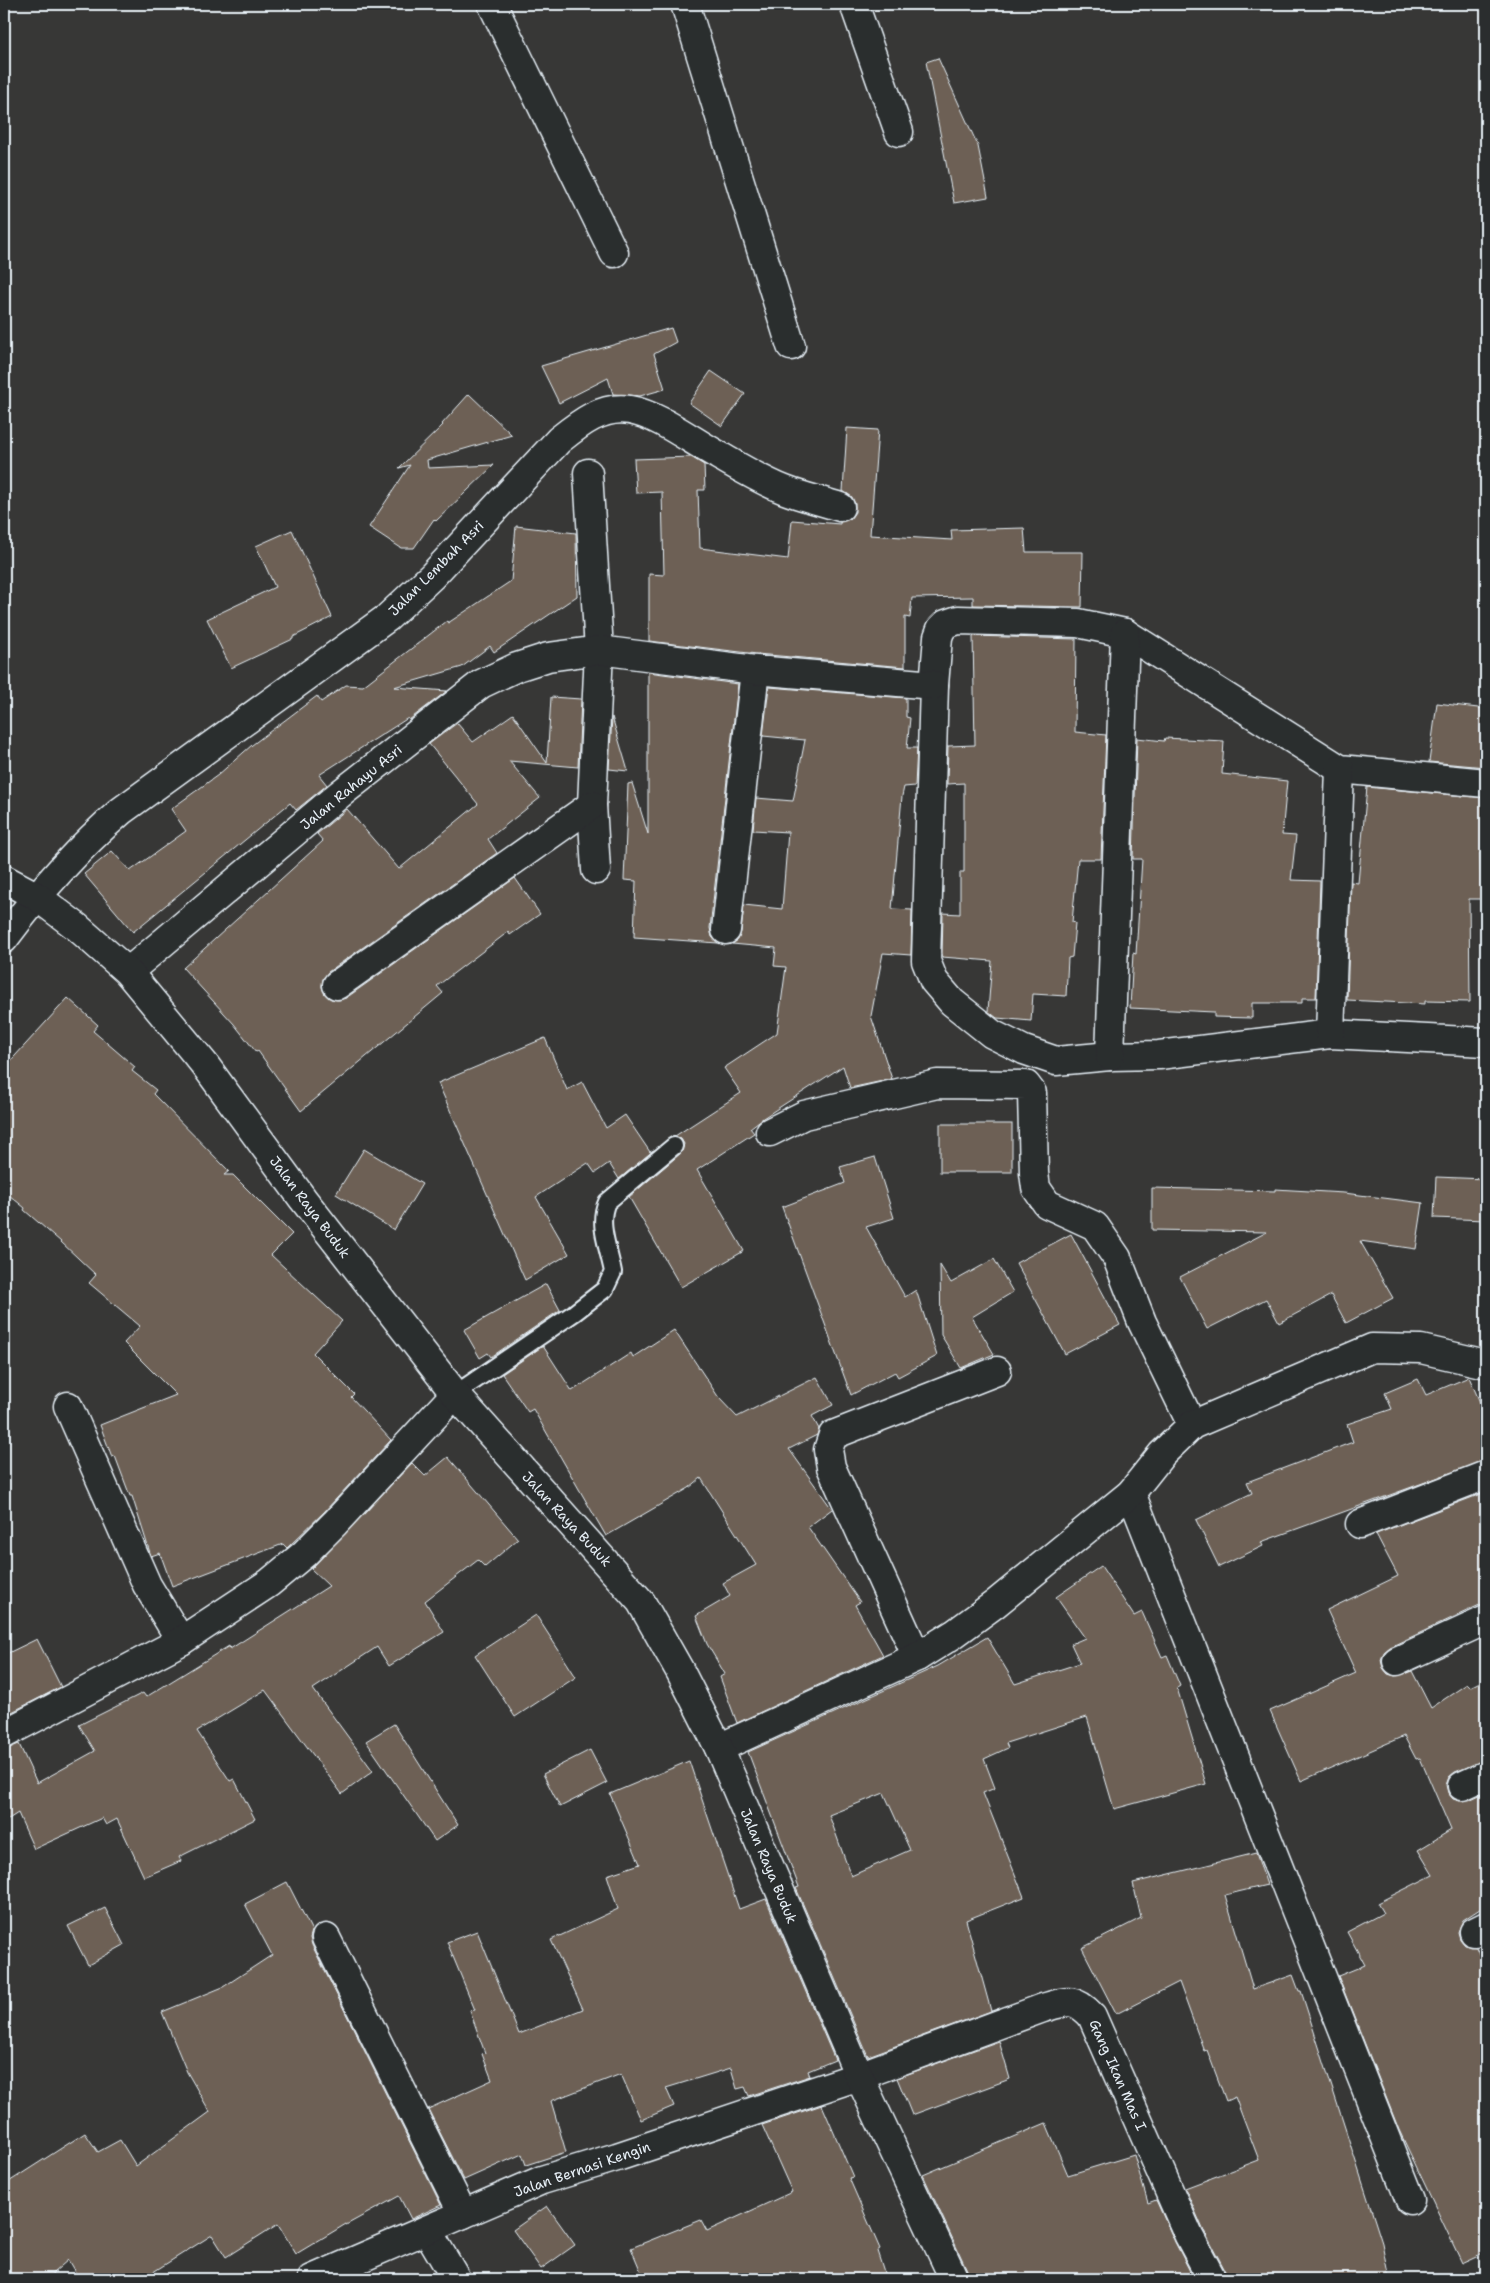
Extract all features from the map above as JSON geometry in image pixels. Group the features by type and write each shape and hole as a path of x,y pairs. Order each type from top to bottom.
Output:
{"street":[{"path":"492,4 614,253"},
{"path":"685,4 792,346"},
{"path":"854,4 899,132"},
{"name":"Jalan Lembah Asri","path":"4,939 36,896 91,837 121,811 387,618 432,576 559,440 578,424 595,415 610,410 630,410 660,421 720,457 785,490 840,507"},
{"path":"588,473 599,650 592,805 596,870"},
{"path":"1486,784 1340,769 1126,633 1078,623 951,621 941,629 938,637 934,685 926,961 934,981 952,1002 992,1034 1024,1050 1056,1061 1110,1056 1160,1055 1330,1034 1486,1042"},
{"path":"1110,1056 1126,633"},
{"name":"Jalan Rahayu Asri","path":"128,972 340,794 481,684 517,667 548,657 599,650 755,670 934,685"},
{"path":"726,930 755,670"},
{"path":"1330,1034 1340,769"},
{"path":"337,985 592,805"},
{"name":"Jalan Raya Buduk","path":"4,879 36,896 77,927 128,972 205,1066 303,1199 455,1394 641,1602 680,1671 719,1748 859,2076 954,2279"},
{"path":"770,1132 804,1115 937,1084 1026,1085 1032,1094 1036,1188 1047,1204 1095,1226 1117,1258 1142,1322 1192,1425"},
{"path":"719,1748 917,1657 954,1634 995,1604 1131,1492 1162,1454 1192,1425 1372,1348 1421,1349 1486,1364"},
{"path":"917,1657 831,1467 828,1450 833,1435 997,1371"},
{"path":"4,1734 181,1641 268,1584 304,1554 455,1394"},
{"path":"68,1406 147,1585 181,1641"},
{"path":"1360,1524 1486,1475"},
{"path":"1131,1492 1410,2200"},
{"path":"1397,1661 1486,1620"},
{"path":"326,1938 463,2214"},
{"name":"Gang Ikan Mas I","path":"859,2076 1043,2008 1060,2003 1081,2004 1092,2016 1189,2236 1212,2279"},
{"name":"Jalan Bernasi Kengin","path":"312,2279 542,2180 617,2158 859,2076"},
{"path":"427,2230 456,2279"}],"lane":[{"path":"455,1394 574,1313 605,1289 613,1272 602,1221 602,1212 607,1202 674,1146"}],"building":[{"path":"938,58 978,146 988,197 954,203 926,62"},
{"path":"671,328 676,342 654,354 665,389 640,396 613,394 608,378 559,403 541,366"},
{"path":"711,371 745,394 722,426 689,403"},
{"path":"469,394 512,435 427,460 428,468 494,465 436,521 434,519 414,548 401,548 369,527 410,465 399,468 443,425"},
{"path":"847,428 878,430 870,535 952,540 951,530 1024,528 1026,552 1083,552 1082,607 973,605 973,597 912,598 910,618 905,617 905,667 757,654 649,641 649,574 664,575 662,492 636,493 634,459 691,457 704,465 705,490 698,490 700,548 788,559 792,520 840,524 840,522 850,519 855,512 855,504 852,497 843,491"},
{"path":"516,526 576,533 577,596 494,652 490,646 462,667 394,687 447,691 409,720 408,718 319,775 327,785 296,810 290,803 133,932 84,874 112,851 130,871 186,831 171,809 218,775 252,745 317,696 321,702 346,685 363,686 447,621 448,623 511,581"},
{"path":"292,530 332,617 293,637 293,639 231,668 207,619 275,587 256,546"},
{"path":"973,636 1076,639 1075,732 1106,735 1101,859 1078,859 1072,922 1075,923 1072,957 1068,958 1066,996 1033,994 1031,1021 997,1018 988,1011 992,961 942,957 943,913 960,914 960,872 964,872 964,783 947,784 948,746 975,745"},
{"path":"648,672 738,684 710,928 712,937 718,943 634,937 636,881 624,880 628,784 632,783 648,834"},
{"path":"769,687 906,698 906,717 910,718 907,748 917,748 915,786 904,787 902,796 892,909 912,910 911,955 883,953 871,1016 892,1079 850,1088 843,1066 763,1118 750,1128 754,1133 697,1170 744,1251 681,1287 629,1197 681,1153 684,1144 681,1139 675,1136 741,1093 724,1068 777,1033 786,967 774,966 776,948 732,944 738,940 741,932 744,905 782,909 788,832 753,830 756,798 793,801 805,740 763,736"},
{"path":"551,697 581,699 578,767 509,761 540,798 488,839 497,853 328,972 323,979 322,987 325,994 331,999 339,1000 346,998 515,878 540,914 510,935 508,932 437,986 443,993 301,1111 258,1051 256,1052 234,1024 183,968 323,841 317,834 347,809 399,869 478,804 429,744 457,723 473,742 513,714 547,763"},
{"path":"1437,703 1486,709 1486,767 1429,762"},
{"path":"612,717 628,771 609,769"},
{"path":"1137,738 1164,741 1165,738 1224,741 1222,774 1287,781 1282,835 1296,836 1291,880 1320,881 1316,998 1302,998 1302,1003 1252,1003 1252,1018 1214,1017 1214,1012 1130,1008 1133,953 1136,954 1142,859 1133,859"},
{"path":"1367,787 1486,798 1486,854 1480,853 1481,899 1469,899 1470,1002 1425,1001 1425,1004 1347,1000 1351,882 1358,883"},
{"path":"68,998 98,1025 93,1031 135,1067 132,1071 156,1090 153,1094 229,1171 224,1175 233,1175 292,1234 271,1255 342,1321 313,1353 354,1394 351,1397 391,1440 324,1512 287,1548 283,1544 172,1586 160,1553 151,1556 132,1496 130,1496 115,1456 112,1457 100,1425 176,1395 124,1343 140,1326 89,1283 96,1275 24,1210 25,1208 4,1191 4,1068"},
{"path":"545,1038 567,1090 582,1082 606,1128 625,1115 650,1152 654,1150 619,1179 609,1163 595,1173 588,1163 536,1197 569,1254 525,1280 438,1083"},
{"path":"940,1124 1012,1124 1012,1172 940,1172"},
{"path":"364,1149 422,1184 394,1230 336,1194"},
{"path":"875,1157 894,1218 866,1227 905,1297 916,1290 937,1356 898,1377 895,1372 851,1395 782,1207 845,1183 840,1167"},
{"path":"1436,1177 1486,1179 1486,1220 1434,1218"},
{"path":"1152,1188 1275,1191 1275,1189 1344,1193 1423,1203 1416,1249 1360,1241 1393,1298 1346,1323 1331,1295 1279,1323 1266,1299 1207,1329 1180,1277 1267,1232 1152,1230"},
{"path":"1071,1234 1120,1325 1065,1354 1016,1263"},
{"path":"994,1259 1013,1292 972,1317 994,1354 961,1368 941,1335 940,1265 951,1283"},
{"path":"546,1284 560,1310 491,1357 488,1353 480,1358 464,1330"},
{"path":"674,1330 719,1398 737,1417 817,1377 833,1405 812,1416 819,1429 817,1435 789,1449 832,1509 808,1527 860,1602 855,1605 883,1655 737,1723 720,1677 725,1674 707,1644 696,1616 730,1596 723,1583 756,1565 701,1478 689,1488 606,1536 533,1409 528,1412 502,1374 543,1346 572,1391 631,1353 633,1357"},
{"path":"1469,1377 1486,1416 1486,1460 1261,1542 1263,1546 1219,1567 1196,1520 1252,1493 1247,1482 1353,1442 1347,1424 1392,1409 1385,1393 1418,1379 1426,1395"},
{"path":"448,1457 518,1539 485,1567 478,1560 425,1601 444,1632 389,1666 377,1647 313,1689 373,1771 342,1794 265,1690 197,1731 230,1781 234,1779 255,1819 179,1857 181,1861 144,1877 117,1819 106,1825 102,1818 34,1849 18,1813 4,1822 4,1750 19,1744 37,1783 95,1751 79,1725 143,1693 146,1697 229,1646 230,1649 329,1586 311,1569 412,1463 425,1476"},
{"path":"1486,1492 1486,1602 1390,1647 1384,1652 1381,1660 1383,1668 1388,1674 1395,1676 1412,1671 1431,1708 1467,1684 1470,1687 1486,1679 1486,1760 1455,1772 1449,1777 1446,1785 1448,1793 1453,1799 1460,1801 1469,1800 1486,1792 1486,1905 1463,1920 1458,1932 1460,1939 1465,1945 1476,1947 1486,1970 1486,2252 1462,2263 1399,2130 1338,1976 1365,1965 1347,1932 1383,1913 1377,1903 1433,1875 1418,1850 1451,1830 1420,1758 1416,1759 1404,1736 1301,1781 1270,1711 1356,1673 1327,1610 1398,1576 1376,1534"},
{"path":"1101,1566 1134,1616 1142,1612 1162,1657 1167,1655 1180,1686 1177,1688 1206,1784 1114,1809 1087,1717 1006,1743 1008,1748 984,1759 995,1788 983,1793 1024,1897 966,1920 991,2011 868,2056 796,1888 799,1887 748,1752 938,1666 987,1637 1015,1684 1080,1663 1071,1644 1085,1638 1056,1597","holes":["884,1793 910,1850 851,1876 829,1815"]},
{"path":"536,1615 576,1677 515,1717 475,1655"},
{"path":"37,1639 61,1687 4,1716 4,1655"},
{"path":"394,1724 458,1825 435,1841 366,1741"},
{"path":"590,1750 607,1783 560,1807 543,1774"},
{"path":"689,1761 739,1909 766,1899 835,2060 808,2071 810,2076 749,2096 745,2087 737,2089 731,2068 666,2088 674,2106 641,2120 621,2074 551,2101 566,2152 526,2165 522,2154 464,2180 428,2109 492,2080 482,2054 485,2053 470,2011 475,2010 447,1942 477,1931 519,2034 583,2009 551,1940 618,1909 607,1875 640,1864 610,1794"},
{"path":"1256,1853 1267,1885 1225,1895 1253,1989 1293,1975 1299,1991 1301,1991 1382,2243 1389,2279 1228,2279 1185,2188 1259,2160 1235,2097 1226,2101 1207,2050 1204,2051 1179,1982 1116,2014 1082,1948 1141,1918 1133,1883"},
{"path":"287,1882 312,1931 310,1938 312,1945 441,2205 411,2219 399,2196 346,2224 296,2254 278,2224 226,2257 212,2235 142,2279 79,2279 68,2260 46,2279 4,2279 4,2185 85,2133 98,2152 120,2140 136,2166 210,2112 187,2072 162,2012 223,1987 272,1955 245,1904"},
{"path":"105,1908 124,1945 88,1965 68,1926"},
{"path":"999,2041 1010,2079 912,2115 897,2078"},
{"path":"822,2105 853,2177 849,2178 880,2249 877,2251 886,2279 644,2279 631,2248 701,2220 707,2231 792,2192 762,2125"},
{"path":"1046,2123 1068,2175 1134,2155 1148,2203 1156,2200 1194,2279 969,2279 968,2272 923,2175"},
{"path":"547,2206 575,2245 541,2269 513,2230"}],"waterway":[{"path":"1480,2279 1486,2276"}]}
